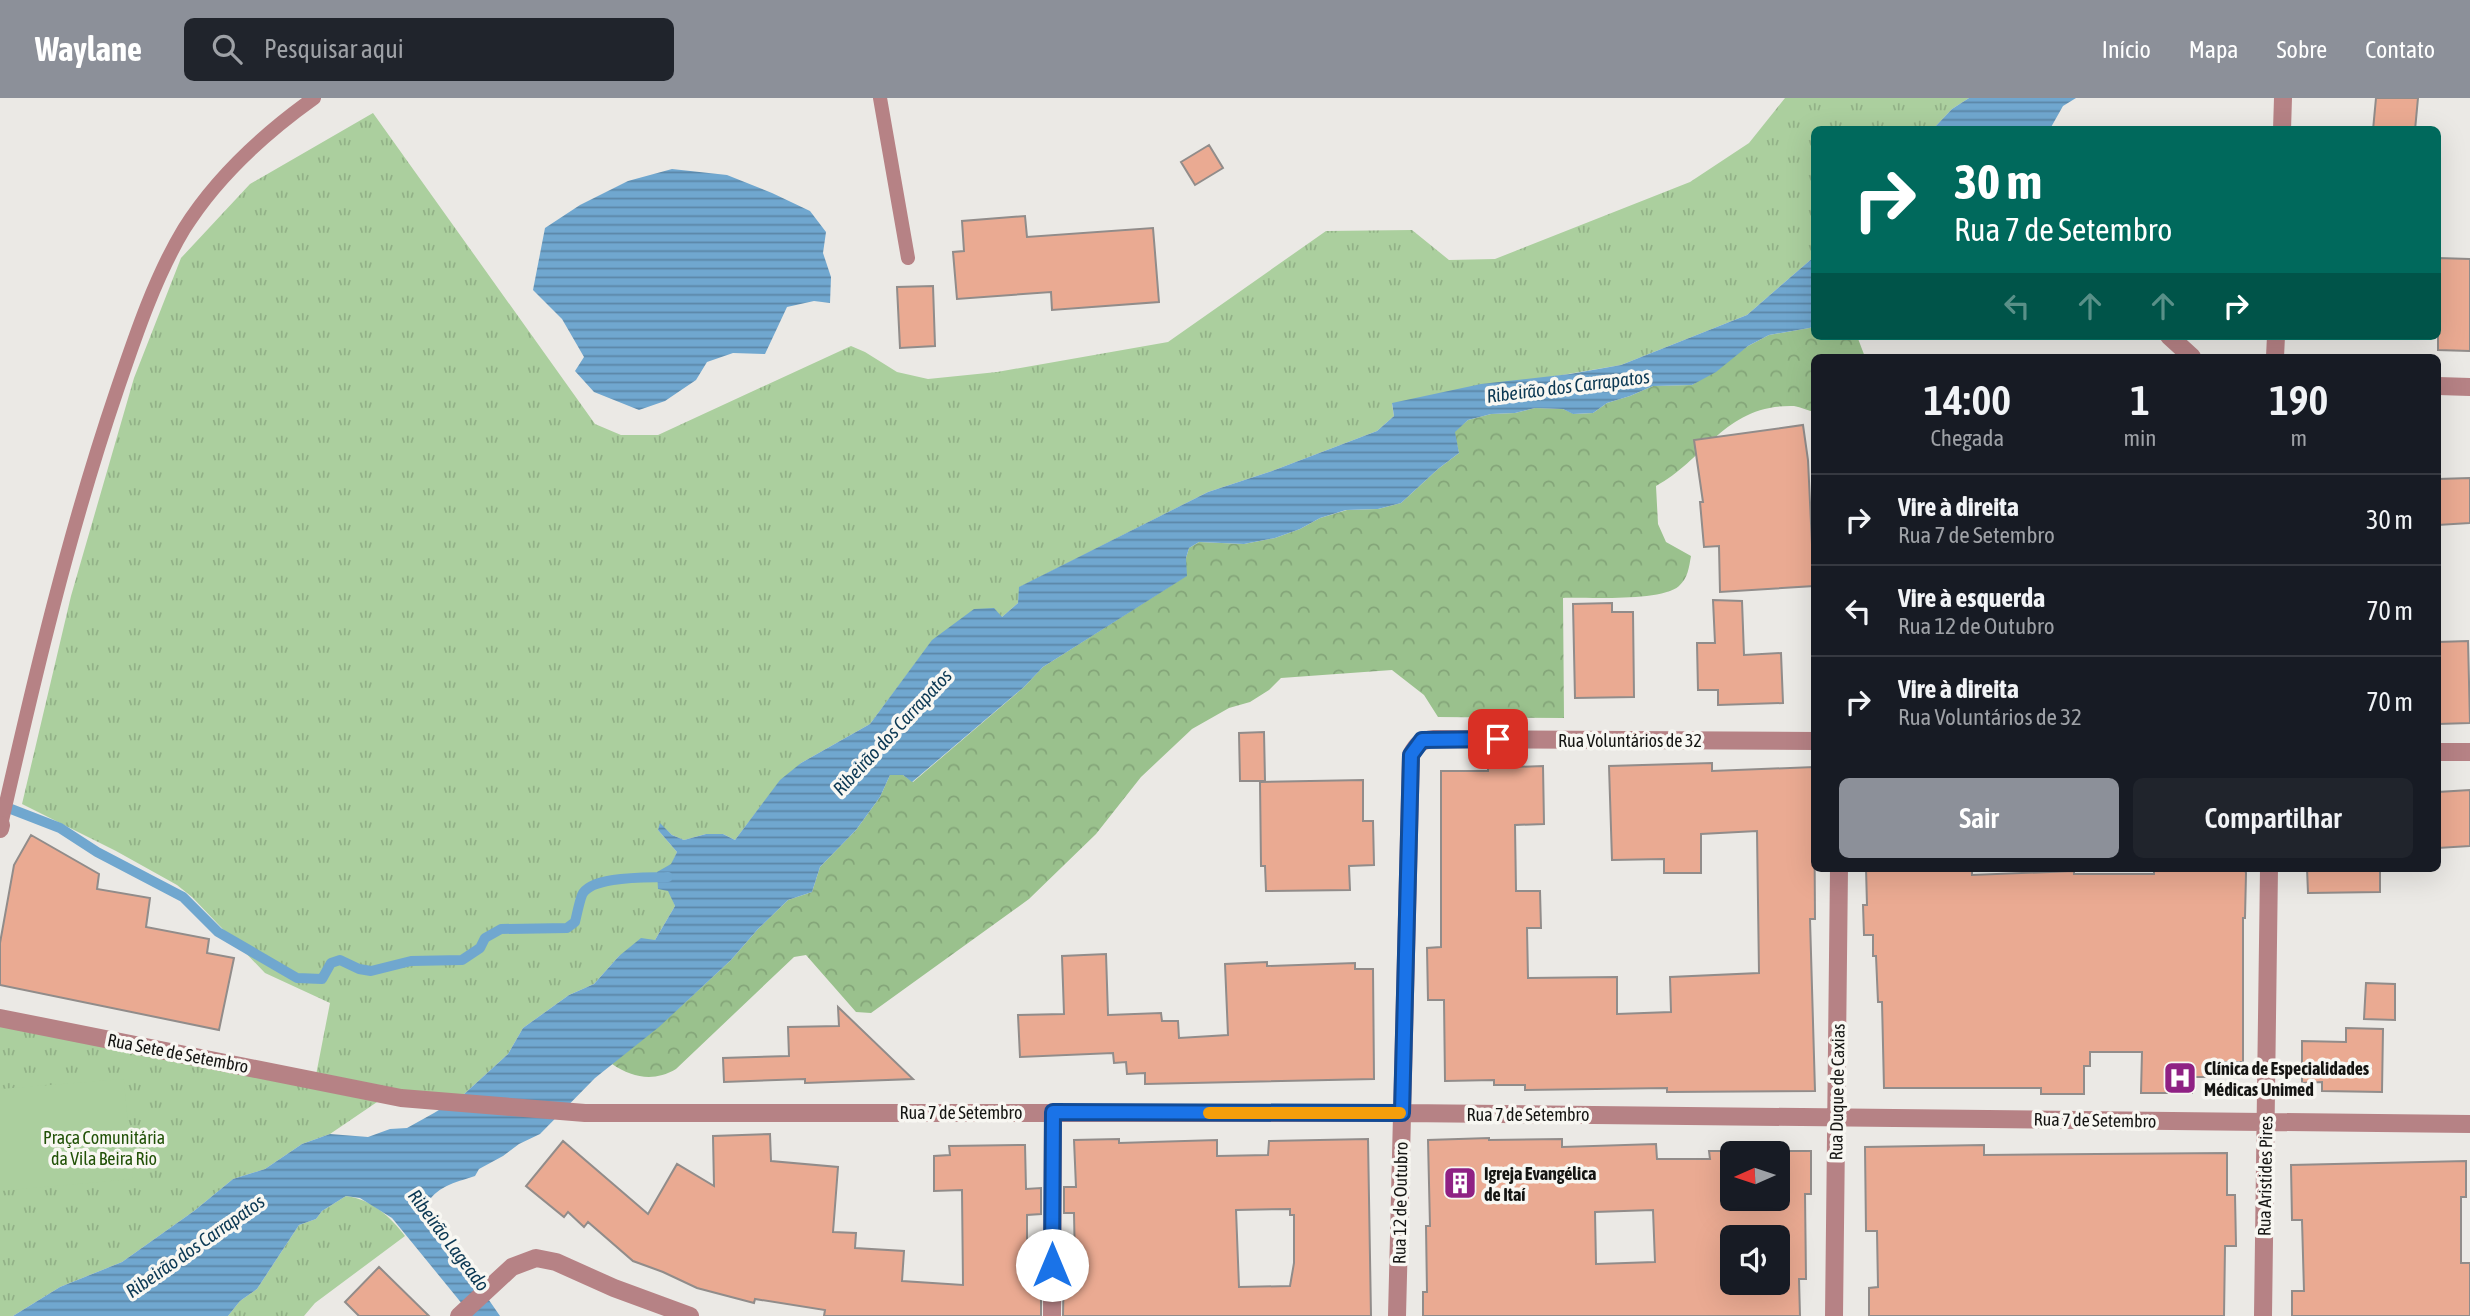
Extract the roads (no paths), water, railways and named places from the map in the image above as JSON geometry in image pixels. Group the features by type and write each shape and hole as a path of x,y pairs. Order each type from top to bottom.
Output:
{"street":[{"path":"2282,126 2283,98"},
{"path":"2173,340 2189,354"},
{"path":"2441,386 2470,387"},
{"name":"Rua Voluntários de 32","path":"1411,755 1422,740 1434,739 1811,741"},
{"path":"2441,752 2470,752"},
{"name":"Rua 12 de Outubro","path":"1398,1316 1411,755"},
{"name":"Rua Duque de Caxias","path":"1834,1316 1839,872"},
{"name":"Rua Aristides Pires","path":"2263,1316 2269,872"},
{"name":"Rua Sete de Setembro","path":"0,1017 401,1098 438,1101"},
{"name":"Rua 7 de Setembro","path":"438,1101 585,1113 1402,1113 2470,1124"},
{"path":"1052,1316 1053,1112"},
{"path":"459,1315 512,1266 537,1258 556,1262 614,1288 690,1316"}],"lane":[{"path":"1,826 90,469 145,309 184,230 218,182 291,115 314,98"},
{"path":"880,98 908,258"}],"water":[{"path":"1969,98 2076,98 2063,106 2052,126 1936,126 1952,109"},
{"path":"672,169 727,175 810,211 826,232 823,253 831,277 830,303 814,301 787,307 765,354 733,353 707,362 696,380 665,401 639,410 594,392 575,371 584,357 562,319 533,290 545,228 580,205 628,181"},
{"name":"Ribeirão dos Carrapatos","path":"1811,259 1811,328 1769,335 1748,346 1716,372 1692,385 1653,386 1607,403 1593,413 1573,414 1563,409 1535,408 1468,420 1455,432 1459,453 1401,503 1378,509 1346,510 1275,538 1244,544 1199,542 1189,548 1186,558 1187,576 1043,667 1024,687 912,782 903,775 890,775 880,797 856,830 820,867 812,892 788,900 731,960 659,1027 595,1078 540,1134 479,1169 475,1176 440,1190 429,1200 425,1207 439,1234 455,1251 500,1316 472,1316 392,1218 360,1198 346,1196 322,1211 316,1219 299,1225 257,1289 240,1301 228,1316 13,1316 60,1287 122,1262 194,1211 233,1179 265,1169 302,1144 330,1134 368,1137 390,1129 407,1128 462,1096 508,1054 523,1028 569,995 594,984 619,956 641,938 655,940 675,906 668,891 658,889 657,872 671,864 677,852 658,830 660,823 672,835 684,840 706,834 723,834 735,840 780,780 801,763 870,724 932,640 974,609 994,608 1002,617 1018,603 1019,587 1208,492 1377,431 1394,416 1392,403 1481,384 1621,365 1747,315"}],"waterway":[{"path":"11,809 60,828 97,852 183,897 218,932 297,978 322,979 331,963 340,960 359,969 371,971 411,961 462,960 480,948 485,938 501,929 567,928 575,922 582,895 597,884 622,879 668,877"}],"place":[{"name":"Clínica de Especialidades Médicas Unimed","path":"2180,1078"},
{"name":"Igreja Evangélica de Itaí","path":"1460,1183"}],"park label":[{"name":"Praça Comunitária da Vila Beira Rio","path":"104,1147"}],"water label":[{"name":"Ribeirão Lageado","path":"449,1240"}]}
